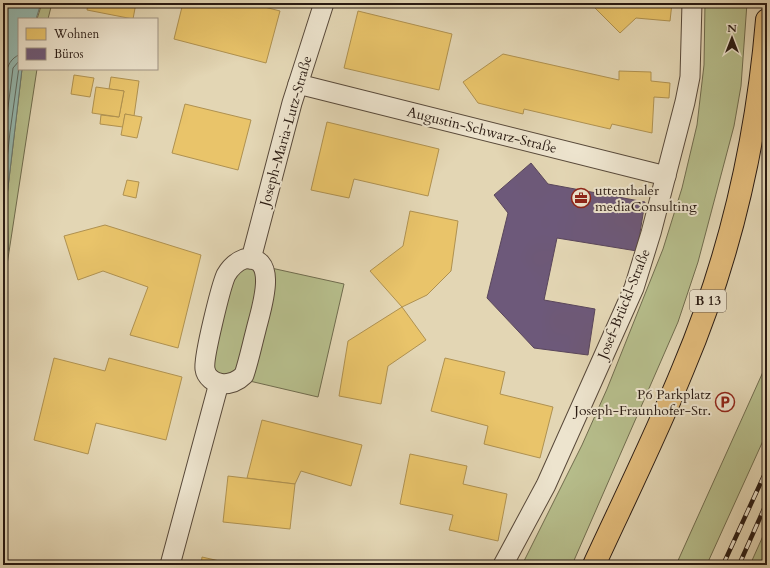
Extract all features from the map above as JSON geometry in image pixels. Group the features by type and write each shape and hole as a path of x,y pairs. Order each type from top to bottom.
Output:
{"main road":[{"name":"B 13","path":"594,565 684,369 709,300 744,178 761,86 767,20"}],"street":[{"name":"Joseph-Maria-Lutz-Straße","path":"251,259 298,84 324,3"},
{"name":"Josef-Brückl-Straße","path":"503,565 546,485 634,288 652,233 681,123 690,77 692,3"},
{"name":"Augustin-Schwarz-Straße","path":"298,84 666,176"},
{"path":"244,259 251,259 262,266 265,273 266,287 246,370 240,379 234,382 219,383 211,379 206,374 204,364 223,284 226,276 234,264 244,259"},
{"path":"170,565 219,383"}],"green space":[{"path":"42,3 52,3 48,18 37,18"},
{"path":"705,3 747,3 741,86 734,126 698,262 678,322 572,565 522,565 582,445 607,389 663,249 682,188 697,125 704,65"},
{"path":"22,70 37,70 3,291 3,266 8,250 7,196"},
{"path":"262,266 344,284 318,397 241,379 227,384 204,364 229,269"},
{"path":"767,363 767,432 708,562 705,565 676,565"},
{"path":"767,527 767,565 750,565"}],"water":[{"path":"3,3 41,3 36,18 18,18 18,70 22,70 7,196 8,250 3,266"}],"building: Wohnen":[{"path":"88,3 136,3 133,18 87,10"},
{"path":"183,3 249,3 280,11 266,63 174,39"},
{"path":"594,3 672,3 670,21 636,18 620,33 592,5"},
{"path":"358,11 452,34 439,90 344,68"},
{"path":"503,54 619,80 619,71 651,72 651,81 670,83 669,98 654,97 652,133 612,124 610,129 524,109 523,114 478,103 463,82"},
{"path":"74,75 94,78 90,97 71,94"},
{"path":"111,77 139,81 134,116 125,114 123,127 100,124 101,115 119,117 124,91 109,89"},
{"path":"96,87 124,91 119,117 92,113"},
{"path":"185,104 251,120 238,170 172,153"},
{"path":"125,114 142,117 137,138 121,135"},
{"path":"327,122 439,149 428,196 354,179 349,198 311,190"},
{"path":"127,180 139,182 136,198 123,195"},
{"path":"410,211 458,221 451,271 427,295 402,307 370,271 403,246"},
{"path":"105,225 201,255 178,348 130,335 148,287 103,271 78,280 64,236"},
{"path":"402,307 426,340 388,366 381,404 339,396 348,341"},
{"path":"54,358 105,371 109,358 182,377 166,440 96,423 88,454 34,440"},
{"path":"445,358 505,372 500,394 553,407 540,458 484,444 488,426 431,411"},
{"path":"262,420 362,445 351,486 301,471 295,484 247,478"},
{"path":"410,454 467,466 463,484 507,494 498,541 449,530 453,515 400,504"},
{"path":"228,476 295,484 290,529 223,522"},
{"path":"202,557 237,565 201,565"}],"building: Büros":[{"path":"531,163 548,184 645,202 637,251 557,238 544,300 595,309 588,355 534,348 487,298 508,213 494,195"}],"railway":[{"path":"723,565 767,469"},
{"path":"739,565 767,502"}],"place":[{"name":"uttenthaler mediaConsulting","path":"581,198"},
{"name":"P6 Parkplatz Joseph-Fraunhofer-Str.","path":"725,402"}]}
